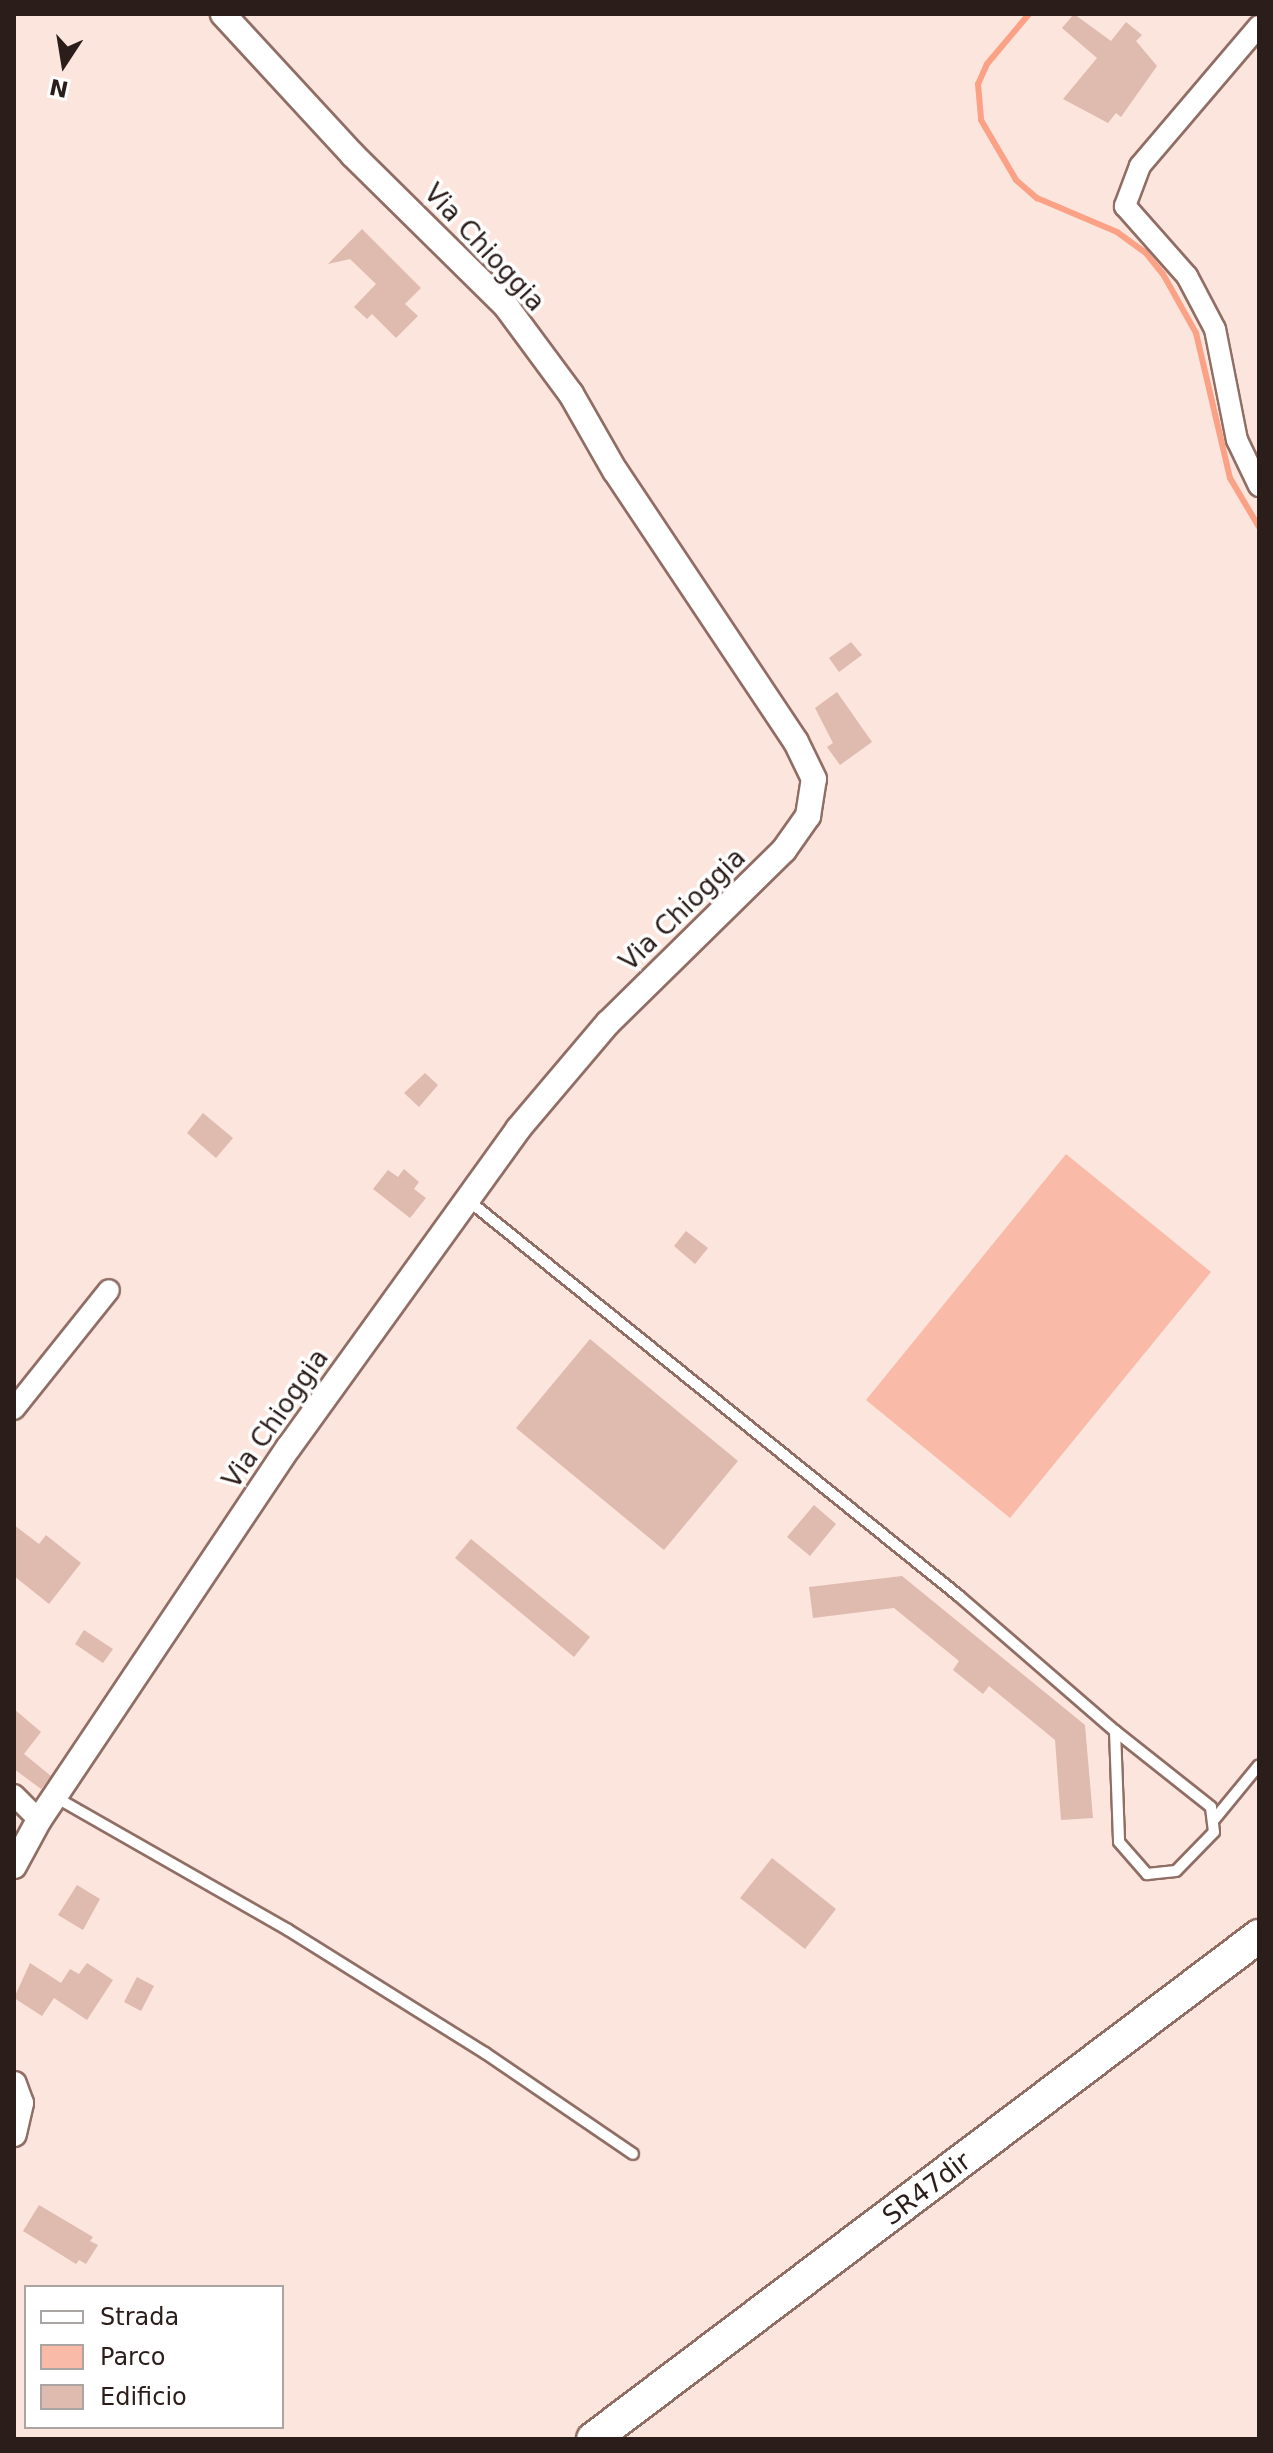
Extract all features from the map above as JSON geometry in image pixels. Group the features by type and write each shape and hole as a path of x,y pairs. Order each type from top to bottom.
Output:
{"highway":[{"name":"SR47dir","path":"593,2439 1259,1936"}],"street":[{"name":"Via Chioggia","path":"14,1866 39,1820 57,1798 289,1447 518,1129 608,1023 784,850 808,816 814,779 796,742 615,471 571,394 506,306 353,155 223,14"},
{"path":"1259,26 1140,166 1125,206 1187,276 1215,329 1237,440 1259,486"},
{"path":"14,1409 109,1290"},
{"path":"14,1795 39,1820"},
{"path":"14,2084 21,2103 14,2134"}],"lane":[{"path":"467,1200 959,1596 1115,1731 1211,1807 1214,1832 1176,1871 1147,1874 1119,1842 1115,1731"},
{"path":"1213,1821 1259,1765"},
{"path":"57,1798 288,1930 485,2053 633,2154"}],"green space":[{"path":"1066,1154 1211,1272 1010,1518 866,1400"}],"building":[{"path":"1074,14 1111,41 1126,22 1142,35 1136,41 1157,66 1121,117 1116,113 1108,123 1063,99 1097,58 1062,28"},
{"path":"362,229 421,288 405,304 418,316 396,338 372,314 367,319 354,307 376,284 350,259 328,264"},
{"path":"851,642 862,655 839,672 829,658"},
{"path":"837,692 872,742 840,765 827,747 833,743 815,708"},
{"path":"425,1073 438,1085 419,1107 404,1093"},
{"path":"203,1113 233,1138 216,1158 187,1133"},
{"path":"404,1169 419,1182 414,1189 426,1198 410,1218 373,1189 388,1170 398,1177"},
{"path":"686,1231 708,1248 695,1264 674,1246"},
{"path":"590,1339 738,1461 664,1550 516,1428"},
{"path":"814,1505 836,1524 810,1556 787,1537"},
{"path":"14,1525 39,1544 46,1535 81,1563 49,1604 14,1576"},
{"path":"471,1539 590,1637 574,1657 455,1558"},
{"path":"902,1576 1085,1725 1093,1818 1061,1820 1055,1740 989,1686 983,1694 953,1670 959,1661 894,1608 813,1618 809,1587"},
{"path":"84,1630 113,1649 103,1663 75,1644"},
{"path":"14,1709 41,1732 24,1754 51,1776 41,1789 14,1769"},
{"path":"772,1858 836,1909 805,1949 740,1898"},
{"path":"77,1885 100,1899 83,1930 58,1915"},
{"path":"30,1963 61,1983 70,1969 79,1974 87,1963 113,1980 87,2020 54,1998 42,2016 14,1998"},
{"path":"137,1977 154,1986 141,2011 124,2002"},
{"path":"39,2205 93,2237 90,2241 98,2245 86,2264 79,2260 76,2264 23,2231"}],"waterway":[{"path":"1029,14 987,64 978,84 981,120 1016,180 1037,198 1117,232 1145,252 1163,274 1196,333 1230,478 1259,527"}]}
